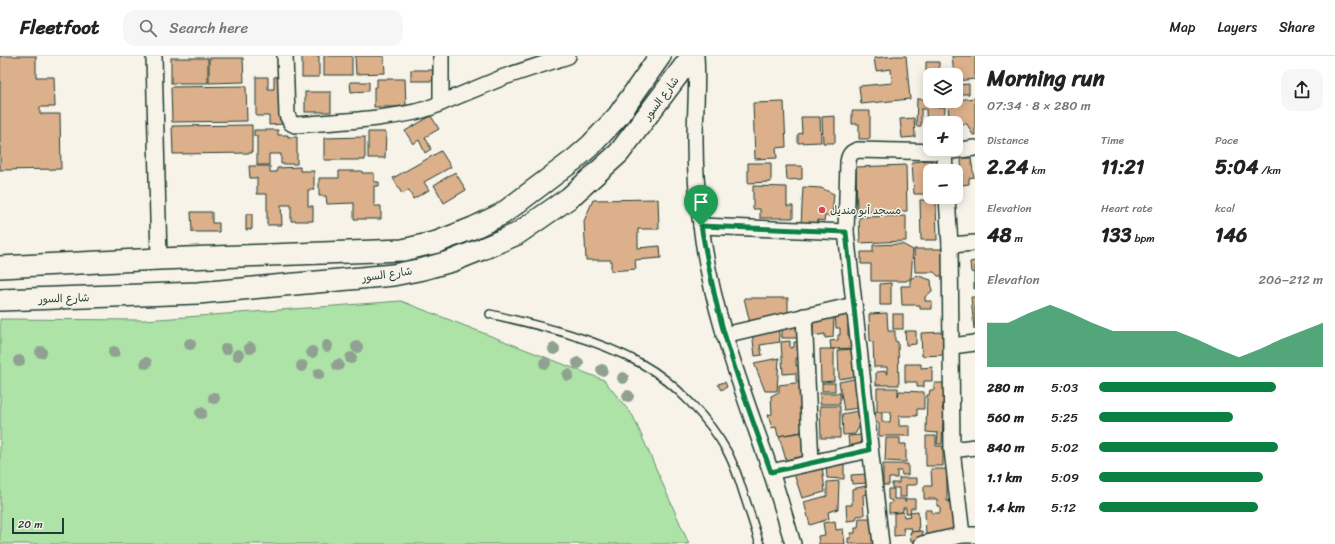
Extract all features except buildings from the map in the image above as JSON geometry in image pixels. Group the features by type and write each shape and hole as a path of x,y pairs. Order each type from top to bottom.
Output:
{"main road":[{"name":"شارع السور","path":"0,267 159,259 403,250 437,242 473,228 502,214 575,159 590,146 618,116 660,56"},
{"name":"شارع السور","path":"0,300 198,293 393,275 452,261 517,234 569,198 619,153 692,56"}],"street":[{"path":"154,56 159,259"},
{"path":"285,56 287,115 291,123 295,125 346,122 399,116 425,110 504,78 568,56"},
{"path":"441,56 441,103"},
{"path":"696,56 696,171 701,226 711,281 724,335 737,377 771,472 793,544"},
{"path":"963,150 975,148"},
{"path":"881,544 869,450 846,232 848,162 850,154 858,150 923,152"},
{"path":"922,544 969,535 952,450 952,346 950,245 947,204"},
{"path":"701,226 846,232"},
{"path":"950,245 975,243"},
{"path":"724,335 854,305"},
{"path":"804,316 811,463"},
{"path":"952,346 975,343"},
{"path":"952,450 975,448"},
{"path":"771,472 869,450"}],"lane":[{"path":"490,314 533,324 606,347 643,365 677,389 705,419 728,453 737,474 760,544"}],"green space":[{"path":"401,301 604,380 633,416 689,544 0,544 0,319 145,320"}],"place":[{"name":"مسجد أبو منديل","path":"822,210"}],"route":[{"path":"701,226 846,232 869,450 771,472 734,369 724,335 711,281 701,226"}]}
